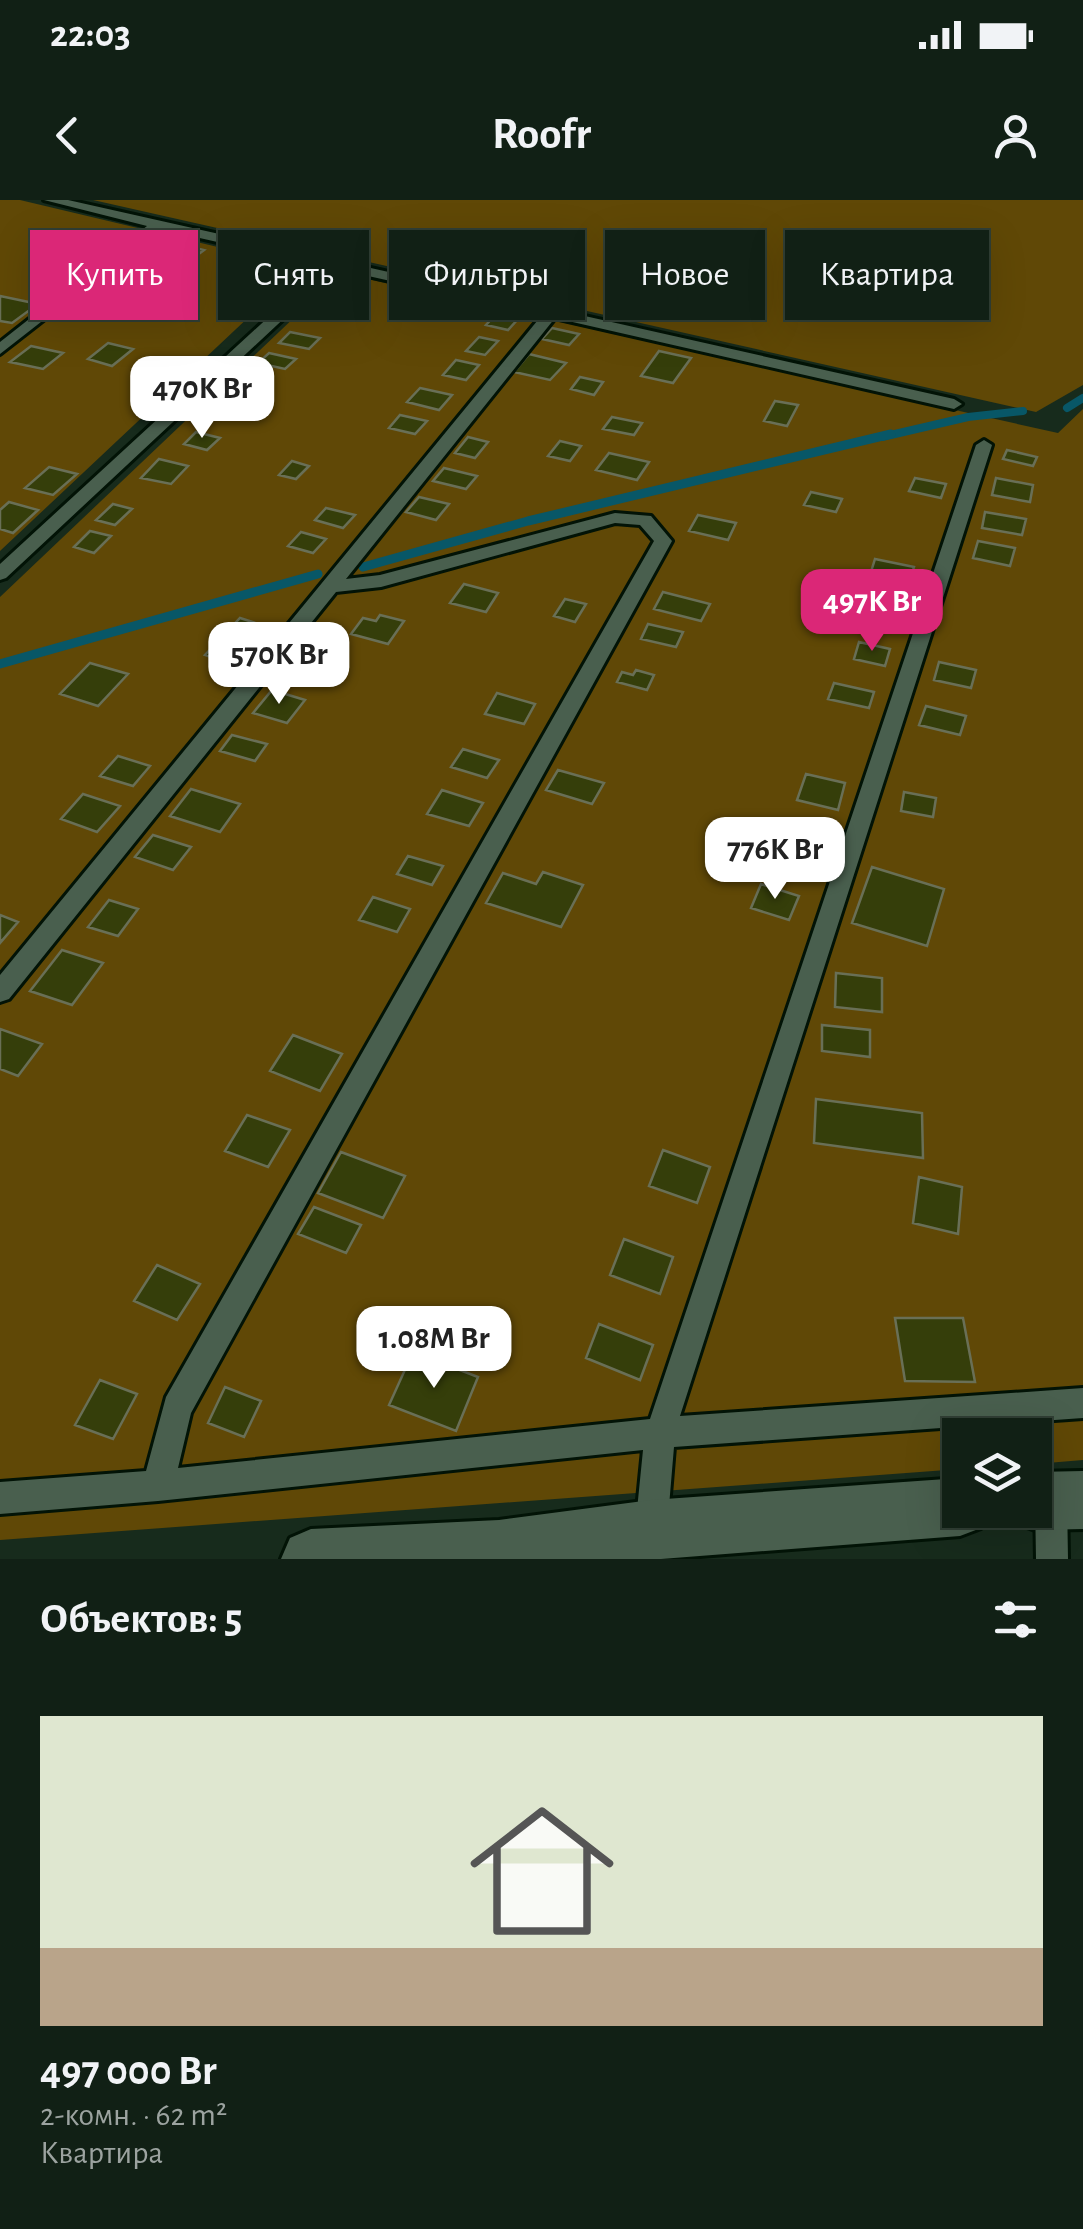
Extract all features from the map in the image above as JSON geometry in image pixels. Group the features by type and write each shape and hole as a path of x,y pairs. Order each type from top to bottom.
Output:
{"street":[{"path":"312,1559 498,1554 651,1530 942,1508"}],"lane":[{"path":"51,200 218,238"},
{"path":"0,349 158,224"},
{"path":"0,574 274,320"},
{"path":"0,992 546,320"},
{"path":"583,320 954,404"},
{"path":"651,1530 660,1433 984,445"},
{"path":"158,1486 177,1408 663,541 645,520 615,518 381,581 326,587"},
{"path":"0,1498 158,1486 660,1433 1083,1402"},
{"path":"1052,1559 1056,1500"}],"shaded area":[{"path":"0,200 20,200 146,230 30,230 30,320 198,320 198,242 218,247 218,320 246,320 0,551"},
{"path":"93,200 1083,200 1083,385 1036,412 627,320 765,320 765,230 605,230 605,315 585,311 585,230 389,230 389,267 369,262 369,230 226,230"},
{"path":"369,279 389,284 389,320 552,320 1058,433 1083,409 1083,1460 1052,1463 1052,1418 942,1418 942,1470 0,1540 0,597 292,320 369,320"}],"building":[{"path":"0,296 30,302 30,310 12,323 0,321"},
{"path":"491,320 517,320 508,330 486,325"},
{"path":"552,328 579,334 569,345 542,339"},
{"path":"290,332 320,338 309,349 279,343"},
{"path":"479,337 498,341 485,355 466,351"},
{"path":"108,343 133,349 112,366 88,359"},
{"path":"31,346 63,353 43,369 10,362"},
{"path":"659,351 691,358 673,383 641,376"},
{"path":"269,353 296,359 285,369 258,363"},
{"path":"529,354 566,363 550,380 514,372"},
{"path":"456,360 479,365 466,380 443,375"},
{"path":"580,377 603,382 594,395 571,389"},
{"path":"241,379 264,384 250,397 227,392"},
{"path":"420,388 452,395 439,410 407,402"},
{"path":"775,401 798,405 787,426 764,421"},
{"path":"400,415 427,421 415,434 389,428"},
{"path":"612,417 642,423 634,435 603,429"},
{"path":"196,432 220,438 207,450 184,444"},
{"path":"468,437 488,442 475,458 455,453"},
{"path":"560,441 581,446 570,461 548,456"},
{"path":"1007,450 1037,457 1033,466 1003,459"},
{"path":"609,453 649,462 637,480 596,470"},
{"path":"159,459 188,466 171,484 141,478"},
{"path":"292,461 309,466 296,479 279,475"},
{"path":"49,467 77,474 53,495 25,488"},
{"path":"444,468 477,476 466,489 433,481"},
{"path":"915,478 946,484 941,498 909,491"},
{"path":"996,478 1033,485 1030,502 992,495"},
{"path":"811,492 842,499 836,512 804,505"},
{"path":"419,497 449,504 436,520 406,512"},
{"path":"9,502 38,510 13,533 0,529 0,510"},
{"path":"113,504 132,509 115,525 96,520"},
{"path":"326,508 355,515 343,528 315,520"},
{"path":"985,512 1026,519 1022,535 982,528"},
{"path":"698,515 736,523 728,540 689,531"},
{"path":"90,531 111,536 94,553 74,547"},
{"path":"301,532 326,539 313,553 288,546"},
{"path":"978,541 1015,548 1010,566 973,558"},
{"path":"875,559 914,567 909,583 870,575"},
{"path":"464,584 498,593 486,612 450,603"},
{"path":"663,592 710,604 701,621 654,609"},
{"path":"854,595 905,605 900,621 849,610"},
{"path":"565,599 586,604 575,622 554,616"},
{"path":"380,615 404,621 388,644 351,634 363,618 376,621"},
{"path":"240,618 268,627 234,665 205,655"},
{"path":"648,624 683,632 676,647 641,639"},
{"path":"859,642 890,649 885,666 854,659"},
{"path":"939,662 976,670 971,688 934,680"},
{"path":"90,663 128,674 98,706 60,694"},
{"path":"636,670 654,675 647,690 617,682 622,672 633,675"},
{"path":"834,683 874,692 869,708 828,699"},
{"path":"272,690 305,700 287,723 253,713"},
{"path":"497,693 535,704 524,724 485,714"},
{"path":"926,706 966,716 960,735 919,725"},
{"path":"232,735 267,744 255,761 220,751"},
{"path":"463,749 499,760 487,778 451,767"},
{"path":"118,756 150,766 133,786 100,776"},
{"path":"558,770 604,783 592,804 546,790"},
{"path":"806,774 845,783 838,810 797,800"},
{"path":"191,789 240,804 220,832 170,816"},
{"path":"442,790 483,803 469,826 427,814"},
{"path":"904,792 936,798 933,817 901,811"},
{"path":"83,794 120,806 97,832 61,819"},
{"path":"782,829 823,840 815,865 773,854"},
{"path":"153,835 191,847 173,870 135,857"},
{"path":"408,856 443,866 432,885 397,874"},
{"path":"872,867 944,889 927,946 852,923"},
{"path":"543,872 583,885 561,927 486,903 503,873 536,884"},
{"path":"761,884 799,896 789,920 751,908"},
{"path":"373,897 410,909 397,932 359,920"},
{"path":"109,900 138,909 118,936 88,927"},
{"path":"0,915 18,922 0,943"},
{"path":"62,950 103,963 72,1005 30,991"},
{"path":"836,973 882,978 882,1012 835,1007"},
{"path":"822,1025 870,1030 870,1057 822,1051"},
{"path":"0,1029 42,1044 18,1076 0,1069"},
{"path":"293,1035 342,1054 320,1091 270,1071"},
{"path":"816,1099 922,1113 923,1158 814,1143"},
{"path":"247,1115 290,1130 268,1167 225,1151"},
{"path":"663,1150 710,1167 697,1203 649,1186"},
{"path":"341,1152 405,1176 383,1218 318,1193"},
{"path":"919,1177 962,1187 958,1234 913,1223"},
{"path":"314,1207 361,1225 346,1253 298,1234"},
{"path":"624,1239 673,1257 660,1294 610,1275"},
{"path":"157,1265 200,1284 177,1320 134,1301"},
{"path":"895,1318 963,1318 975,1382 905,1381"},
{"path":"599,1324 653,1345 640,1380 586,1358"},
{"path":"413,1352 478,1377 456,1431 389,1405"},
{"path":"100,1380 137,1394 113,1439 75,1425"},
{"path":"225,1387 261,1401 244,1437 208,1423"}],"waterway":[{"path":"1067,408 1083,398"},
{"path":"882,437 968,417 1023,411"},
{"path":"363,567 528,521 891,434"},
{"path":"0,664 318,574"}]}
